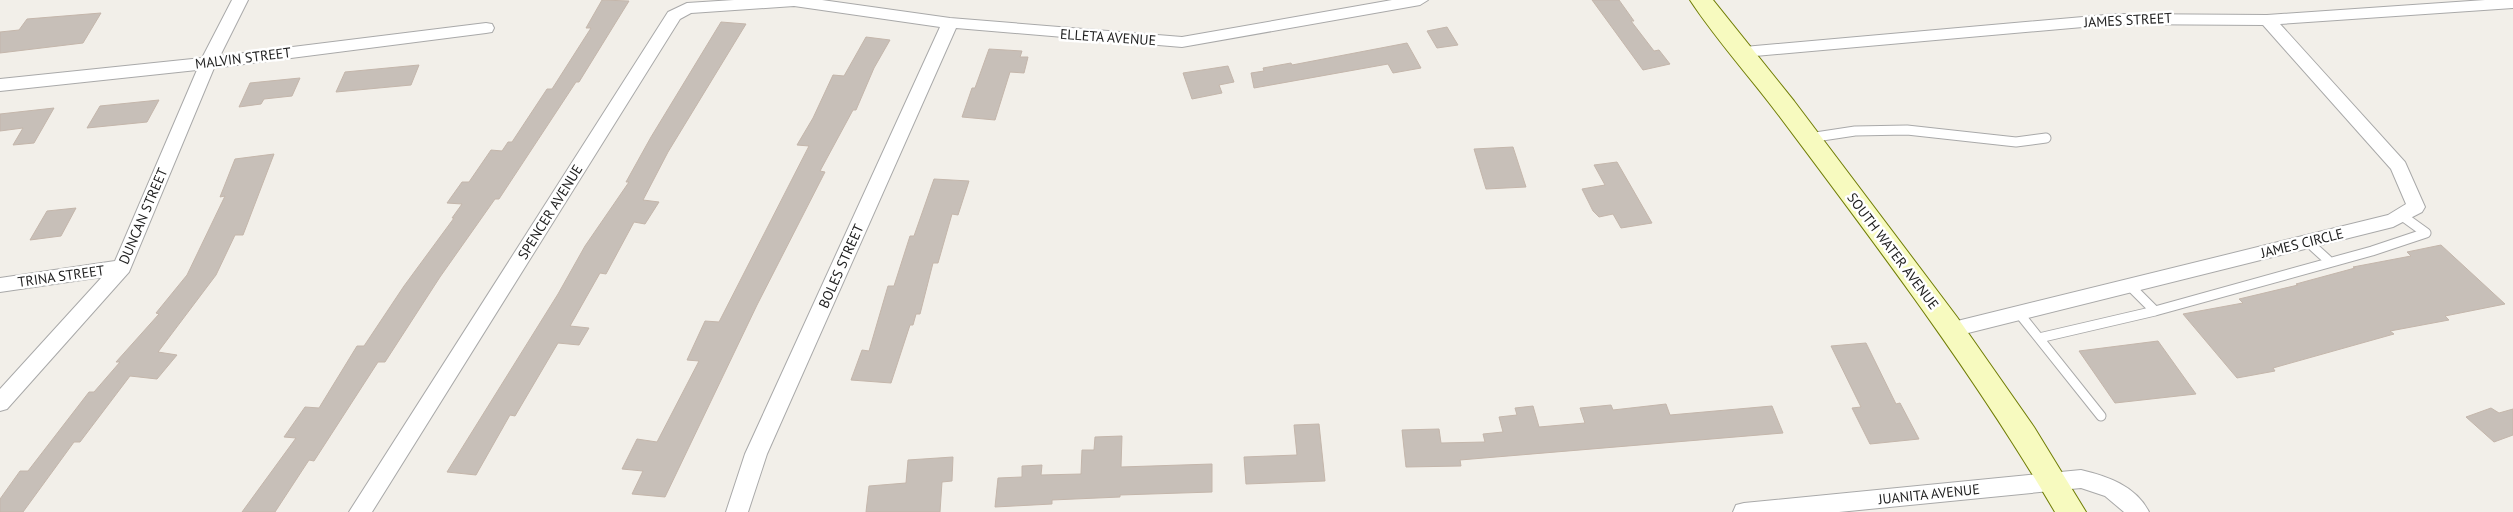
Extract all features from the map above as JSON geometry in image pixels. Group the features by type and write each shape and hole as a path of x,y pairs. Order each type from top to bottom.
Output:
{"main road":[{"name":"SOUTH WATER AVENUE","path":"1701,0 1744,52 1952,329 2054,482 2071,512"}],"street":[{"name":"DUNCAN STREET","path":"0,403 122,267 208,63 240,0"},
{"name":"ELLETA AVENUE","path":"794,1 950,23 1182,42 1388,3 1420,0"},
{"name":"SPENCER AVENUE","path":"360,512 674,16 686,8 700,3 794,1"},
{"name":"JAMES STREET","path":"1744,52 2117,19 2267,20 2513,4"},
{"path":"2267,20 2399,166 2416,206 2401,215"},
{"name":"BOLES STREET","path":"737,512 756,454 950,23"},
{"name":"MALVIN STREET","path":"0,85 208,63 486,28"},
{"name":"JAMES CIRCLE","path":"1952,329 2393,220 2401,215"},
{"name":"TRINA STREET","path":"0,285 122,267"},
{"path":"2054,482 2081,479 2106,484 2127,499 2138,512"},
{"name":"JUANITA AVENUE","path":"1744,512 2054,482"}],"lane":[{"path":"1808,138 1855,131 1907,130 2016,142 2046,138"},
{"path":"2038,338 2155,311 2426,233 2401,215"},
{"path":"2306,242 2330,262"},
{"path":"2129,285 2155,311"},
{"path":"2018,312 2101,416"}],"building":[{"path":"602,0 629,1 579,82 576,82 499,199 495,199 440,277 385,362 378,362 314,461 309,460 275,512 242,512 296,438 284,437 305,407 319,408 357,346 364,346 404,286 454,218 452,218 462,204 447,203 462,182 469,182 491,150 502,151 508,142 512,142 547,89 552,89 591,28 586,28"},
{"path":"1592,0 1619,0 1634,21 1631,21 1654,51 1659,50 1670,64 1643,70"},
{"path":"101,13 83,43 0,53 0,32 19,30 27,19"},
{"path":"721,22 746,24 668,152 643,200 659,202 645,224 634,222 606,274 600,273 570,326 589,328 579,345 558,343 515,416 510,415 476,475 447,472 558,294 585,246 629,182 626,182 651,137"},
{"path":"1447,27 1458,45 1437,48 1427,31"},
{"path":"866,37 890,40 874,68 856,110 853,110 820,171 825,172 757,305 665,497 632,494 643,471 622,469 637,439 657,442 699,361 687,360 705,321 719,322 809,146 797,145 813,118 833,75 844,76"},
{"path":"1407,43 1421,68 1393,73 1388,64 1254,88 1251,73 1264,71 1263,68 1291,63 1292,65"},
{"path":"989,49 1022,51 1020,57 1028,57 1024,73 1010,72 995,120 962,117 972,88 975,88"},
{"path":"419,65 411,85 336,92 345,72"},
{"path":"1228,66 1234,82 1219,85 1222,93 1192,99 1183,73"},
{"path":"300,78 292,96 264,99 261,104 239,107 250,83"},
{"path":"159,100 147,122 87,128 100,106"},
{"path":"54,108 34,143 13,145 23,128 0,131 0,114"},
{"path":"1513,147 1526,187 1486,189 1474,149"},
{"path":"274,154 243,235 235,235 216,275 158,352 177,355 157,379 130,376 80,442 74,442 23,512 0,512 0,499 20,471 28,471 89,392 94,392 120,362 116,362 159,314 156,313 187,275 225,196 220,197 235,159"},
{"path":"1617,162 1652,223 1621,228 1613,214 1599,217 1593,211 1582,189 1605,185 1594,165"},
{"path":"934,179 969,181 958,215 952,214 938,263 933,263 920,314 916,314 913,325 910,325 891,383 851,380 862,350 869,351 888,286 894,286 910,236 914,236"},
{"path":"76,208 61,236 30,240 47,211"},
{"path":"2441,245 2505,304 2445,316 2449,320 2390,331 2394,334 2273,368 2275,371 2237,378 2183,314 2243,303 2239,299 2298,285 2296,284 2355,268 2353,267 2411,256 2407,252"},
{"path":"2158,341 2196,394 2115,403 2079,351"},
{"path":"1866,343 1896,404 1900,403 1919,439 1870,444 1852,408 1861,407 1831,346"},
{"path":"1666,404 1670,415 1772,406 1783,433 1460,460 1461,466 1406,467 1402,430 1439,429 1441,443 1485,442 1483,434 1503,432 1499,417 1517,415 1515,408 1533,406 1539,427 1585,423 1580,408 1611,405 1613,410"},
{"path":"2491,408 2499,413 2513,409 2513,435 2494,442 2466,417"},
{"path":"1319,424 1325,481 1246,484 1244,457 1297,455 1294,425"},
{"path":"1122,436 1121,467 1212,464 1212,492 1120,495 1120,497 1052,500 1052,504 995,507 998,478 1022,477 1022,466 1042,465 1041,475 1081,474 1082,450 1094,450 1095,437"},
{"path":"953,457 952,481 942,482 940,512 866,512 869,486 906,483 908,460"}]}
